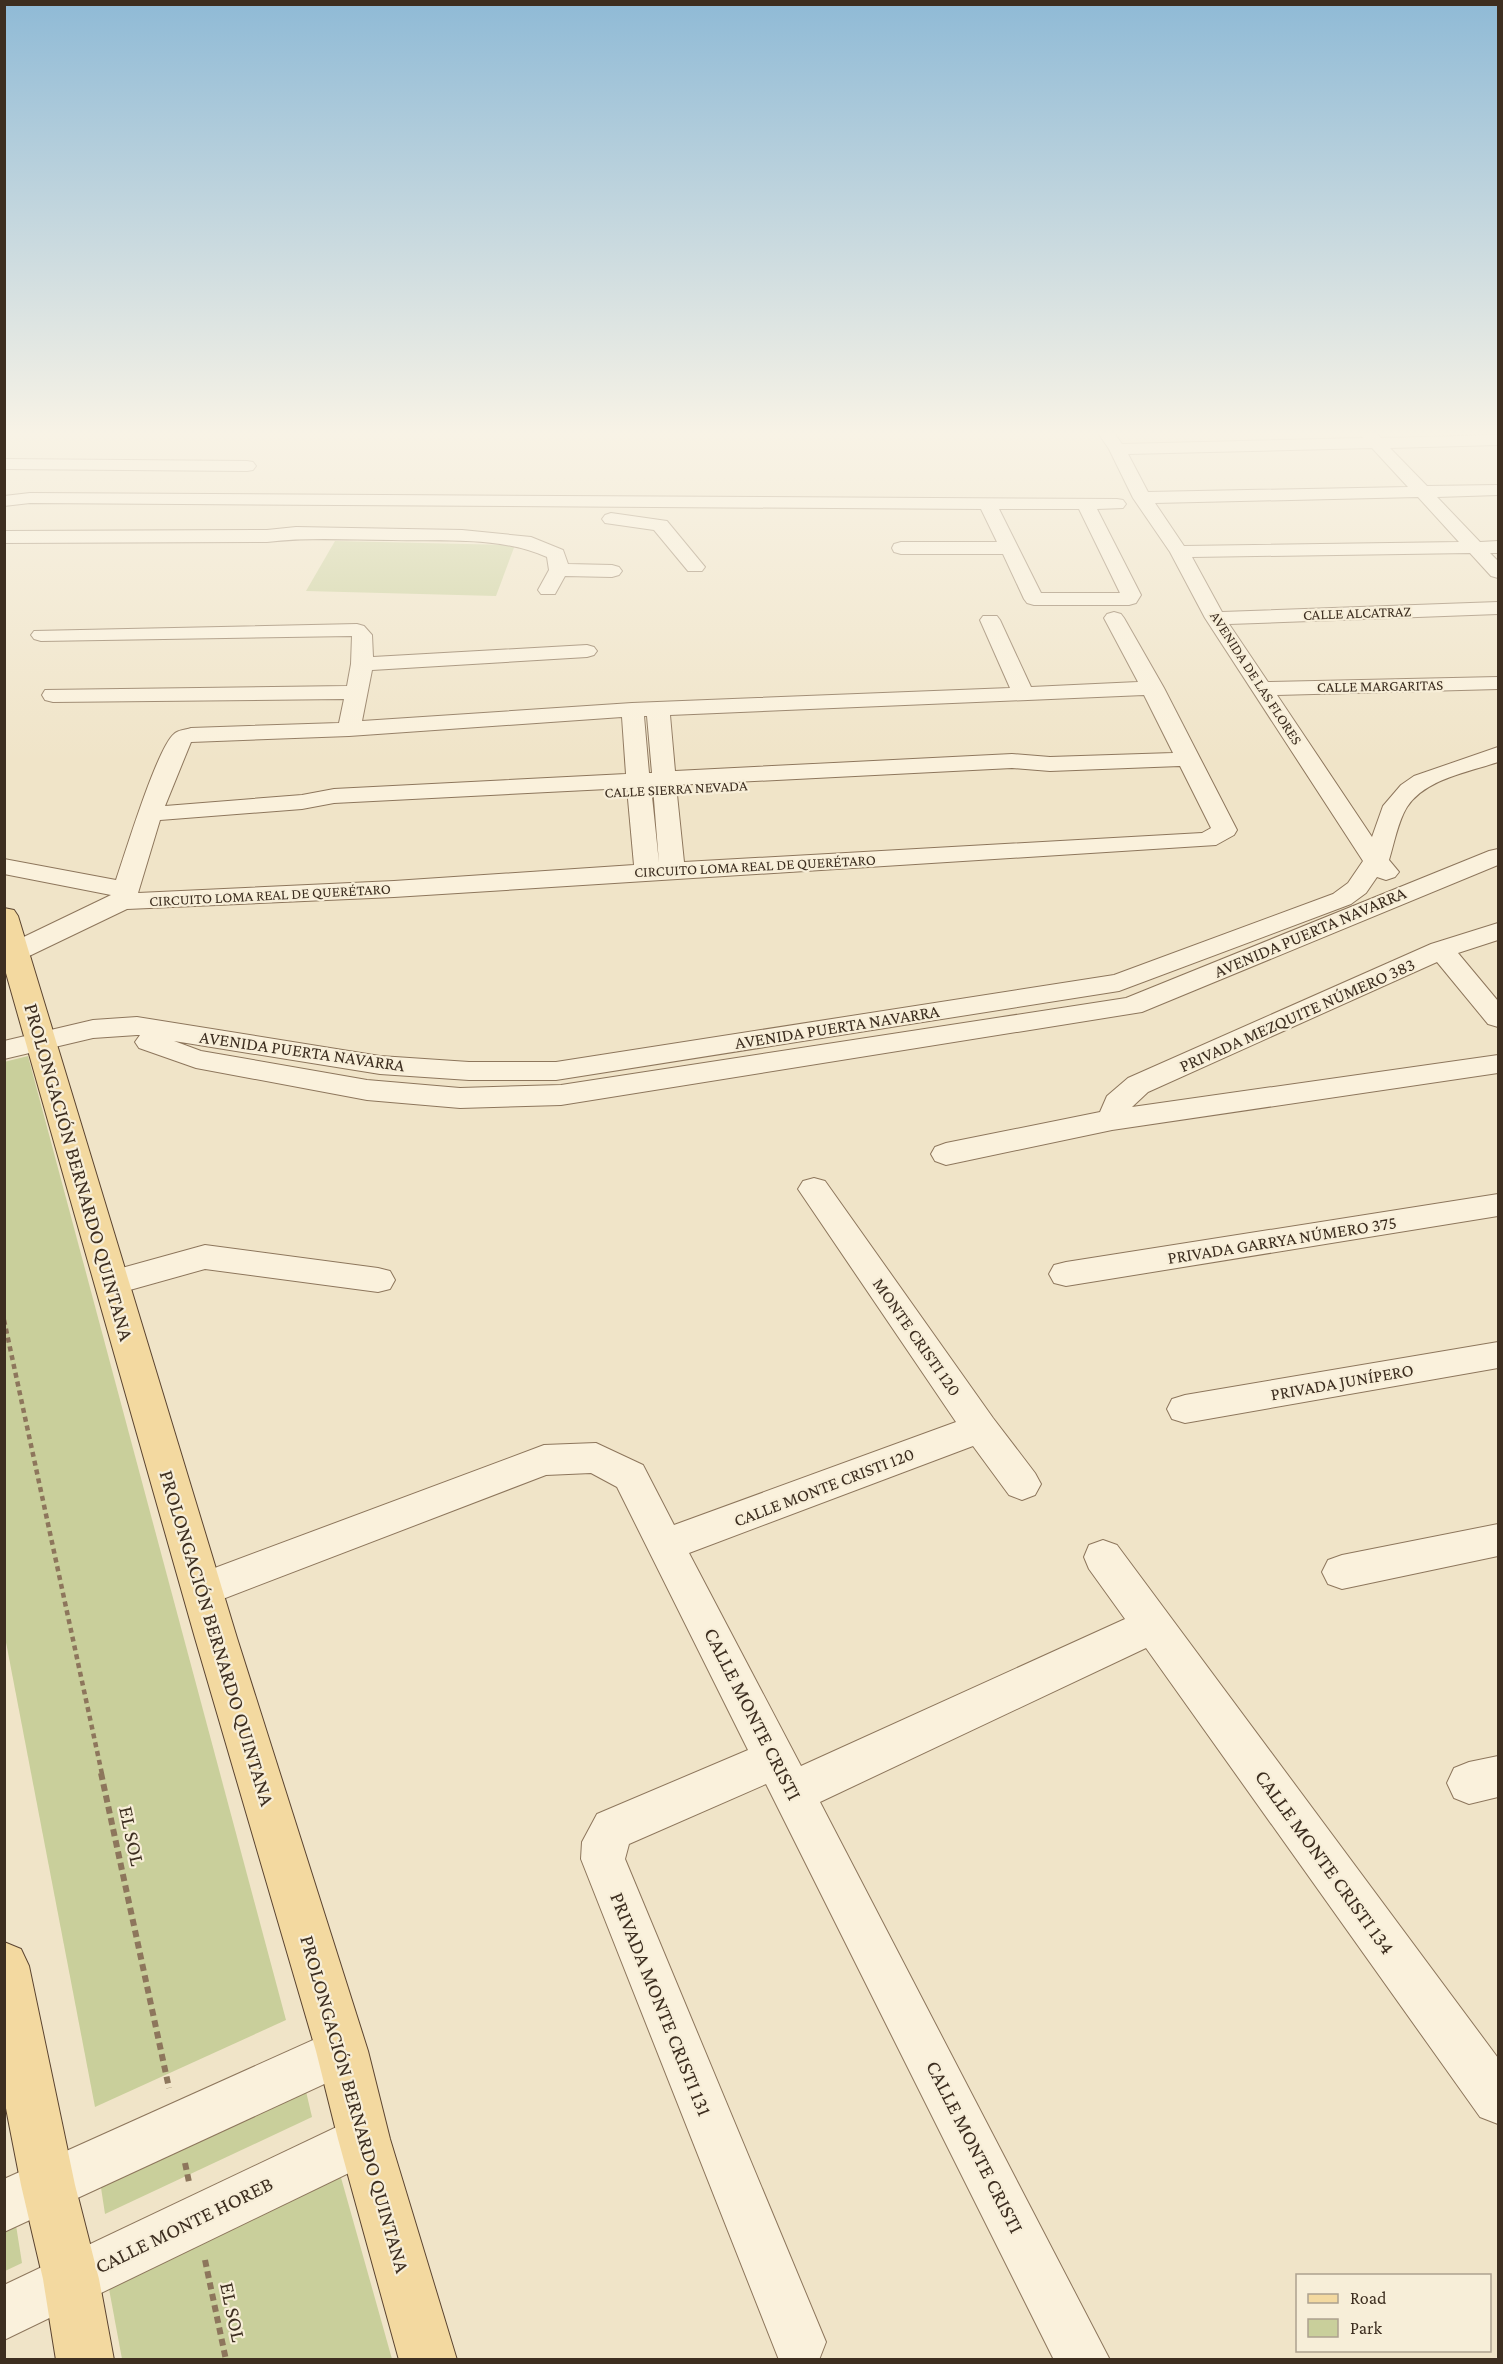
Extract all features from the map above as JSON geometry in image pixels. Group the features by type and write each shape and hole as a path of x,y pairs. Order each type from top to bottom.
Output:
{"main road":[{"name":"PROLONGACIÓN BERNARDO QUINTANA","path":"4,916 15,952 23,1044 112,1283 202,1590 342,2051 364,2139 428,2360"},
{"path":"4,1966 26,2196 71,2279 85,2360"}],"street":[{"path":"505,540 531,543 556,554 559,570 548,590"},
{"path":"673,540 695,567"},
{"path":"1004,540 1034,599 1129,598 1131,595 1103,540"},
{"name":"AVENIDA DE LAS FLORES","path":"1171,540 1215,618 1376,861 1386,872 1413,890"},
{"path":"1467,540 1498,572"},
{"path":"1179,552 1498,547"},
{"path":"901,548 1007,548"},
{"path":"559,570 612,571"},
{"name":"CALLE ALCATRAZ","path":"1215,618 1498,608"},
{"name":"CIRCUITO LOMA REAL DE QUERÉTARO","path":"4,866 124,896 405,888 672,870 1208,840 1225,830 1186,759 1153,688 1114,618"},
{"path":"990,620 1023,693"},
{"path":"41,635 357,630 362,635 362,664 355,692 350,729"},
{"path":"362,664 587,651"},
{"name":"CALLE MARGARITAS","path":"1262,689 1498,683"},
{"name":"CIRCUITO LOMA REAL DE QUERÉTARO","path":"15,952 124,896 150,814 178,743 183,737 191,735 350,729 658,709 1153,688"},
{"path":"53,695 355,692"},
{"path":"658,709 672,870"},
{"path":"632,711 647,872"},
{"name":"AVENIDA PUERTA NAVARRA","path":"23,1044 93,1029 146,1040 196,1059 367,1090 460,1098 561,1095 794,1046 1119,983 1342,899 1357,888 1376,861 1395,806 1409,790 1422,781 1498,754"},
{"name":"CALLE SIERRA NEVADA","path":"150,814 302,802 332,807 666,784 1017,771 1050,764 1186,759"},
{"name":"AVENIDA PUERTA NAVARRA","path":"794,1046 1132,1006 1498,856"},
{"name":"PRIVADA MEZQUITE NÚMERO 383","path":"1112,1120 1118,1103 1138,1085 1441,950 1498,931"},
{"path":"1441,950 1498,1018"},
{"path":"946,1154 1112,1120 1498,1064"},
{"name":"MONTE CRISTI 120","path":"814,1189 980,1428 1022,1484"},
{"name":"PRIVADA GARRYA NÚMERO 375","path":"1066,1275 1498,1205"},
{"path":"112,1283 206,1257 378,1280"},
{"name":"PRIVADA JUNÍPERO","path":"1185,1409 1498,1356"},
{"name":"CALLE MONTE CRISTI 120","path":"667,1544 980,1428"},
{"name":"CALLE MONTE CRISTI","path":"202,1590 544,1460 596,1458 630,1476 667,1544 1083,2360"},
{"path":"1342,1572 1498,1540"},
{"name":"CALLE MONTE CRISTI 134","path":"1103,1557 1498,2099"},
{"path":"784,1775 1152,1626"},
{"name":"PRIVADA MONTE CRISTI 131","path":"784,1775 614,1829 604,1842 603,1860 799,2342"},
{"path":"26,2196 342,2051"},
{"name":"CALLE MONTE HOREB","path":"4,2313 364,2139"}],"path":[{"name":"EL SOL","path":"4,1320 226,2360"}],"green space":[{"path":"335,541 515,545 496,596 306,591"},
{"path":"28,1056 286,2020 95,2107 5,1637 4,1062"},
{"path":"302,2074 312,2117 105,2214 98,2168"},
{"path":"340,2174 392,2359 122,2359 107,2278"},
{"path":"15,2219 22,2263 5,2271 5,2224"}]}
